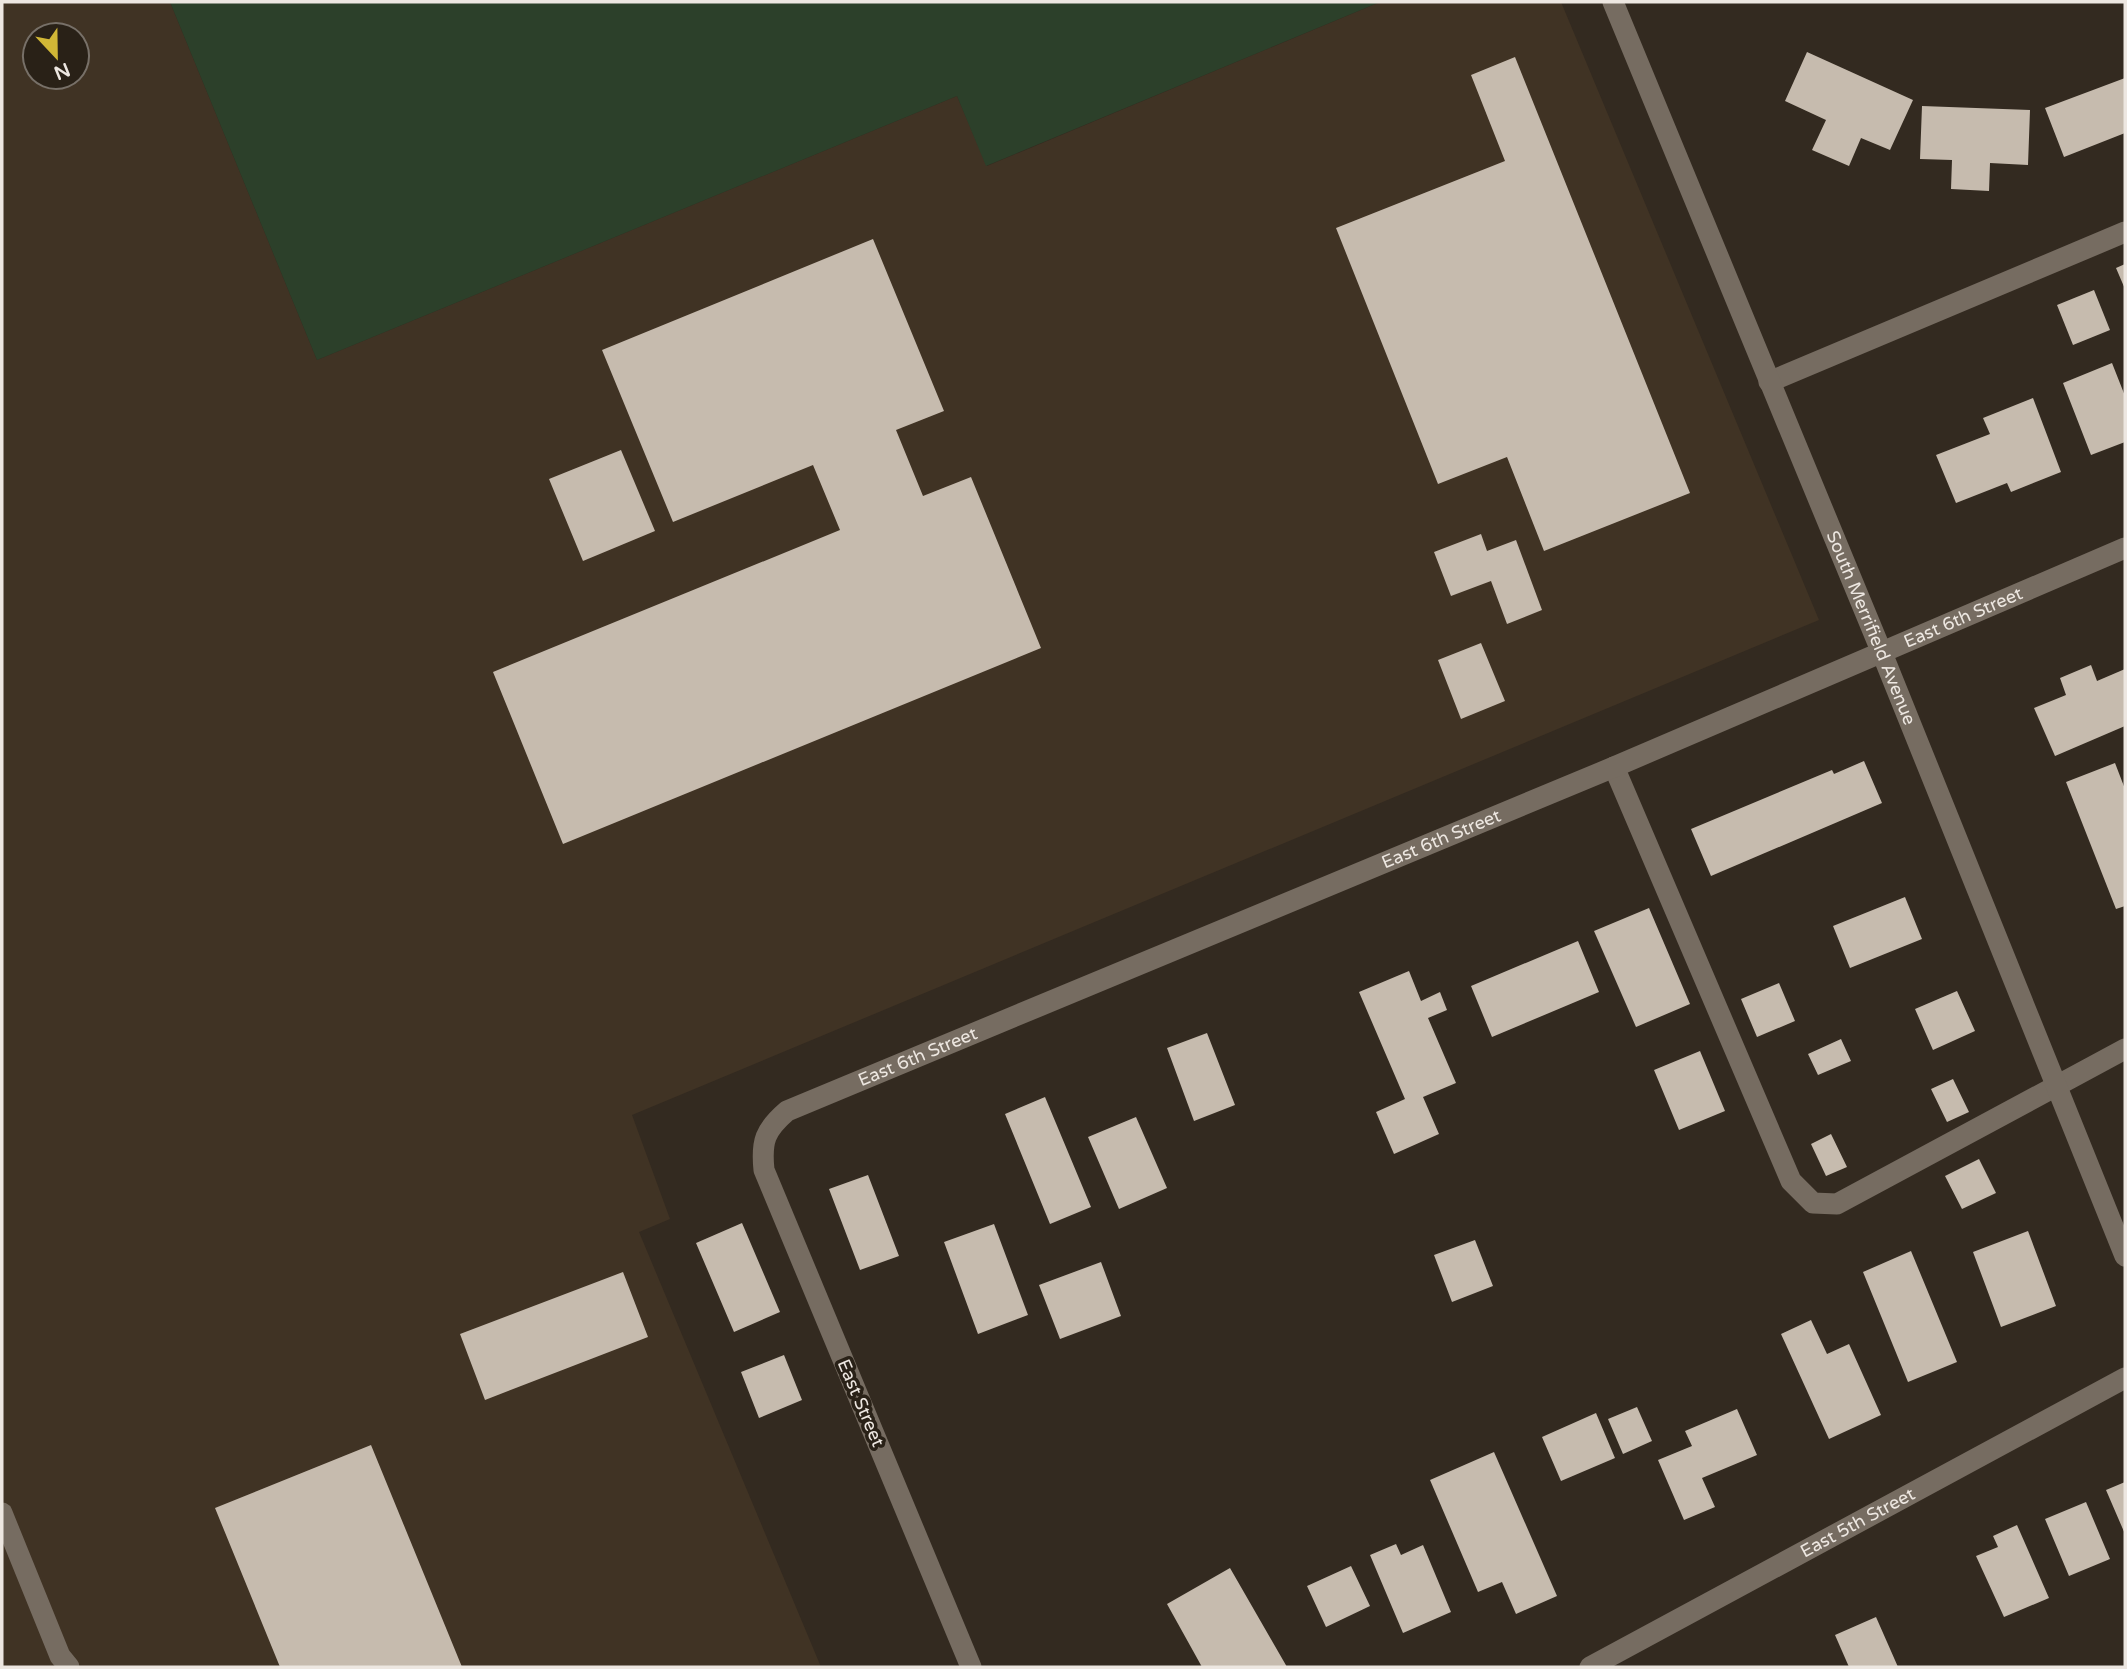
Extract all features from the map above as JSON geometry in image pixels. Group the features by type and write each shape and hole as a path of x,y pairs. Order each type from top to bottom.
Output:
{"street":[{"name":"South Merrifield Avenue","path":"1613,2 1882,653 2125,1256"},
{"path":"1769,382 2125,232"},
{"name":"East 6th Street","path":"765,1136 774,1122 788,1111 1614,767 2125,548"},
{"path":"1614,767 1791,1181 1813,1203 1837,1204 2125,1049"},
{"name":"East Street","path":"765,1136 762,1153 764,1170 971,1667"},
{"name":"East 5th Street","path":"1594,1666 2125,1378"},
{"path":"2,1513 60,1656 69,1667"}],"shaded area":[{"path":"2,2 170,2 317,360 957,96 987,166 1380,2 1561,2 1819,620 632,1115 670,1219 639,1232 821,1667 2,1667"}],"green space":[{"path":"170,2 1380,2 986,166 957,96 317,360"}],"building":[{"path":"1807,52 1913,100 1890,150 1861,138 1849,166 1812,150 1826,120 1785,101"},
{"path":"1515,57 1690,493 1544,551 1507,457 1438,484 1336,228 1505,161 1471,75"},
{"path":"2125,78 2125,133 2064,157 2045,108"},
{"path":"1922,106 2030,110 2028,165 1990,163 1989,191 1951,189 1952,160 1920,159"},
{"path":"873,239 944,411 896,430 923,496 971,477 1041,648 563,844 493,672 840,530 813,465 673,522 602,350"},
{"path":"2125,264 2125,289 2116,268"},
{"path":"2094,290 2110,330 2073,345 2057,305"},
{"path":"2112,363 2125,396 2125,442 2091,455 2063,383"},
{"path":"2033,398 2061,472 2011,492 2007,483 1956,503 1936,455 1990,434 1983,418"},
{"path":"621,450 655,531 583,561 549,479"},
{"path":"1481,534 1487,551 1516,540 1542,610 1507,624 1491,581 1451,596 1434,552"},
{"path":"1481,643 1505,701 1461,719 1438,660"},
{"path":"2091,665 2097,681 2125,669 2125,726 2055,756 2034,708 2066,695 2060,678"},
{"path":"1864,761 1882,803 1711,876 1691,829 1832,770 1834,774"},
{"path":"2115,763 2125,789 2125,906 2116,909 2066,782"},
{"path":"1905,897 1922,939 1850,968 1833,926"},
{"path":"1649,908 1690,1004 1636,1027 1594,931"},
{"path":"1578,941 1599,992 1492,1037 1471,986"},
{"path":"1409,971 1421,1001 1440,992 1447,1010 1428,1018 1456,1083 1423,1097 1439,1134 1394,1154 1376,1112 1405,1099 1359,992"},
{"path":"1779,983 1795,1021 1757,1037 1741,999"},
{"path":"1957,991 1975,1031 1933,1050 1915,1009"},
{"path":"1207,1033 1235,1105 1194,1121 1167,1048"},
{"path":"1841,1039 1851,1061 1818,1075 1808,1054"},
{"path":"1700,1051 1725,1111 1679,1130 1654,1070"},
{"path":"1953,1079 1969,1112 1947,1122 1931,1089"},
{"path":"1045,1097 1091,1207 1050,1224 1005,1114"},
{"path":"1136,1117 1167,1188 1119,1209 1088,1137"},
{"path":"1831,1134 1847,1167 1826,1176 1811,1144"},
{"path":"1979,1159 1996,1193 1962,1209 1945,1176"},
{"path":"868,1175 899,1256 860,1270 829,1189"},
{"path":"742,1223 780,1312 734,1332 696,1243"},
{"path":"994,1224 1028,1315 978,1334 944,1242"},
{"path":"2028,1231 2056,1306 2001,1327 1973,1252"},
{"path":"1475,1240 1493,1286 1452,1302 1434,1255"},
{"path":"1911,1251 1957,1362 1908,1382 1863,1272"},
{"path":"1101,1262 1121,1316 1060,1339 1039,1285"},
{"path":"623,1272 648,1337 485,1400 460,1334"},
{"path":"1811,1320 1827,1354 1849,1344 1881,1415 1829,1439 1781,1334"},
{"path":"784,1355 802,1400 759,1418 741,1372"},
{"path":"1637,1407 1652,1441 1623,1454 1608,1419"},
{"path":"1737,1409 1757,1455 1702,1478 1715,1507 1684,1520 1658,1460 1692,1446 1685,1431"},
{"path":"1596,1413 1615,1458 1561,1481 1542,1437"},
{"path":"371,1445 462,1667 280,1667 215,1508"},
{"path":"1494,1452 1557,1596 1516,1614 1502,1582 1478,1592 1430,1480"},
{"path":"2125,1482 2125,1534 2106,1490"},
{"path":"2086,1502 2110,1559 2069,1576 2045,1519"},
{"path":"2017,1525 2049,1598 2004,1617 1976,1556 1998,1547 1993,1536"},
{"path":"1396,1544 1401,1555 1423,1545 1451,1612 1403,1633 1370,1555"},
{"path":"1351,1566 1370,1606 1326,1627 1307,1586"},
{"path":"1230,1568 1287,1667 1202,1667 1167,1604"},
{"path":"1876,1617 1898,1667 1849,1667 1835,1635"}]}
